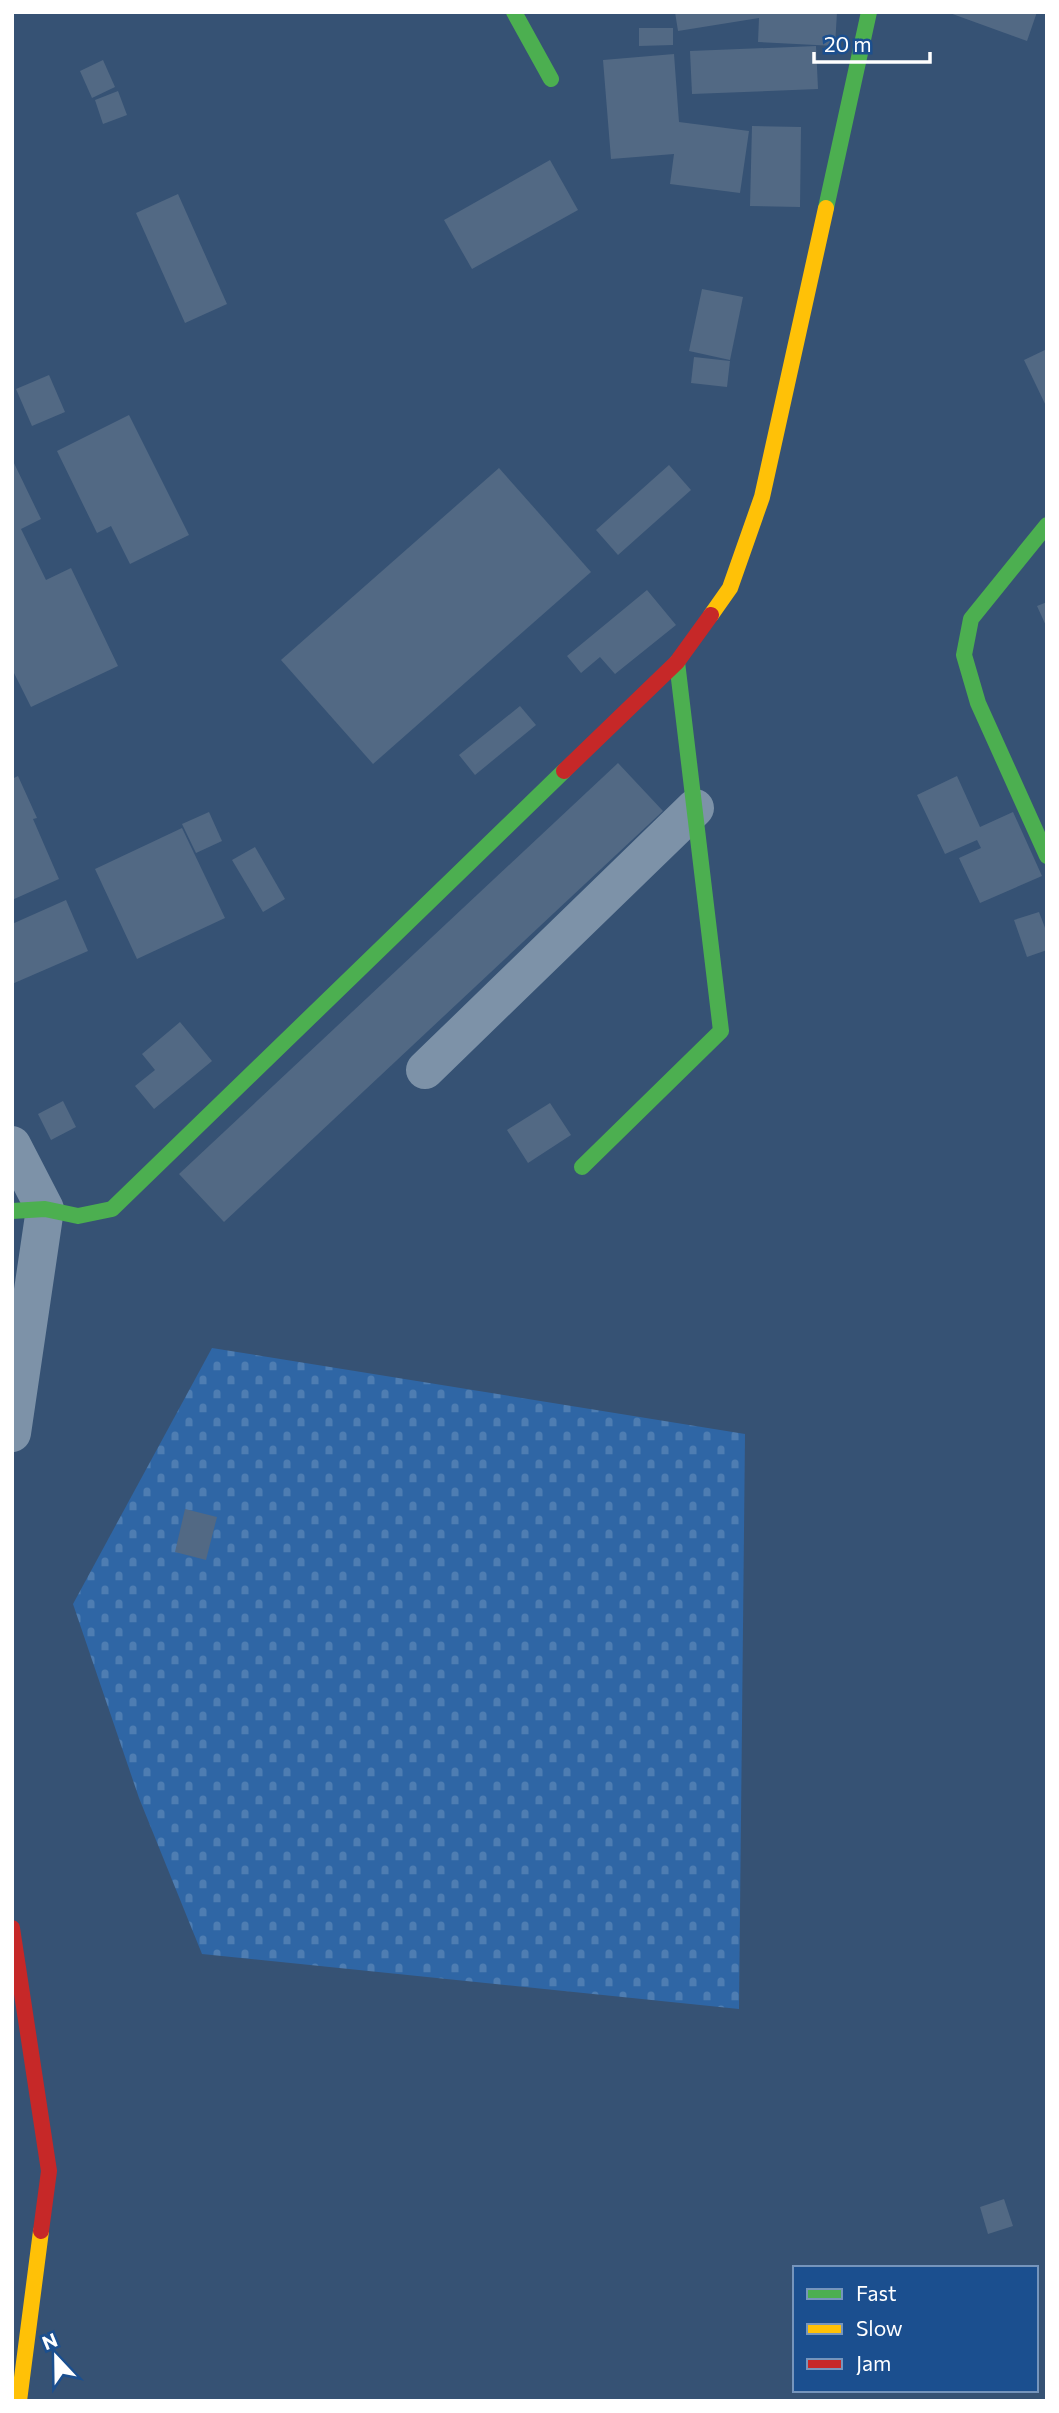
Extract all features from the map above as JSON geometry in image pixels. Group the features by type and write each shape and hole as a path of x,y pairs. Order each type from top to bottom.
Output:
{"street":[{"path":"514,12 551,79"},
{"path":"29,1210 78,1216 112,1209 677,662 730,588 762,497 869,12"},
{"path":"1047,525 971,619 964,655 978,703 1047,856"},
{"path":"582,1167 721,1031 677,662"},
{"path":"425,1070 695,808"},
{"path":"12,1145 29,1210 12,1433"},
{"path":"12,1928 48,2171 19,2401"}],"green space":[{"path":"212,1348 745,1434 739,2009 202,1954 139,1798 73,1604"}],"building":[{"path":"675,12 837,12 835,46 758,42 759,18 678,31"},
{"path":"947,12 1037,12 1027,41"},
{"path":"639,28 673,28 673,45 639,46"},
{"path":"816,46 818,89 692,94 690,51"},
{"path":"674,54 679,122 749,131 740,193 670,184 674,154 611,159 603,60"},
{"path":"103,60 115,87 92,98 80,71"},
{"path":"118,91 127,115 103,124 95,100"},
{"path":"752,126 801,127 800,207 750,206"},
{"path":"550,160 578,210 472,269 444,220"},
{"path":"178,194 227,304 185,323 136,213"},
{"path":"702,289 743,297 730,360 689,351"},
{"path":"1047,349 1047,408 1024,360"},
{"path":"694,357 730,361 727,387 691,383"},
{"path":"49,375 65,412 32,426 16,389"},
{"path":"129,415 189,535 130,564 111,526 97,533 57,451"},
{"path":"12,459 41,519 21,529 46,580 71,568 118,666 31,707 12,669"},
{"path":"669,465 691,490 618,555 596,530"},
{"path":"499,468 591,572 373,764 281,660"},
{"path":"647,590 676,625 615,674 600,657 581,673 567,656"},
{"path":"1047,602 1047,628 1037,606"},
{"path":"520,706 536,725 475,775 459,755"},
{"path":"618,763 663,811 224,1222 179,1174"},
{"path":"18,776 37,818 33,819 59,879 12,900 12,779"},
{"path":"957,776 980,827 1013,812 1042,876 980,903 959,858 981,848 977,840 945,854 917,795"},
{"path":"209,812 222,841 196,853 182,824"},
{"path":"182,828 225,918 137,959 95,869"},
{"path":"255,847 285,899 263,912 232,860"},
{"path":"66,900 88,951 12,984 12,924"},
{"path":"1039,912 1047,933 1047,950 1027,957 1014,920"},
{"path":"180,1022 212,1061 154,1109 135,1086 155,1070 142,1054"},
{"path":"63,1101 76,1127 51,1140 38,1114"},
{"path":"550,1103 571,1135 528,1163 507,1130"},
{"path":"185,1509 217,1517 206,1560 175,1552"},
{"path":"1004,2199 1013,2226 988,2234 980,2207"}],"traffic: fast":[{"path":"514,12 551,79"},
{"path":"826,208 869,12"},
{"path":"1047,525 971,619 964,655 978,703 1047,856"},
{"path":"582,1167 721,1031 677,662"},
{"path":"12,1211 45,1209 78,1216 112,1209 564,771"}],"traffic: slow":[{"path":"711,615 730,588 762,497 826,208"},
{"path":"19,2401 41,2231"}],"traffic: jam":[{"path":"564,771 677,662 711,615"},
{"path":"12,1928 49,2171 41,2231"}]}
